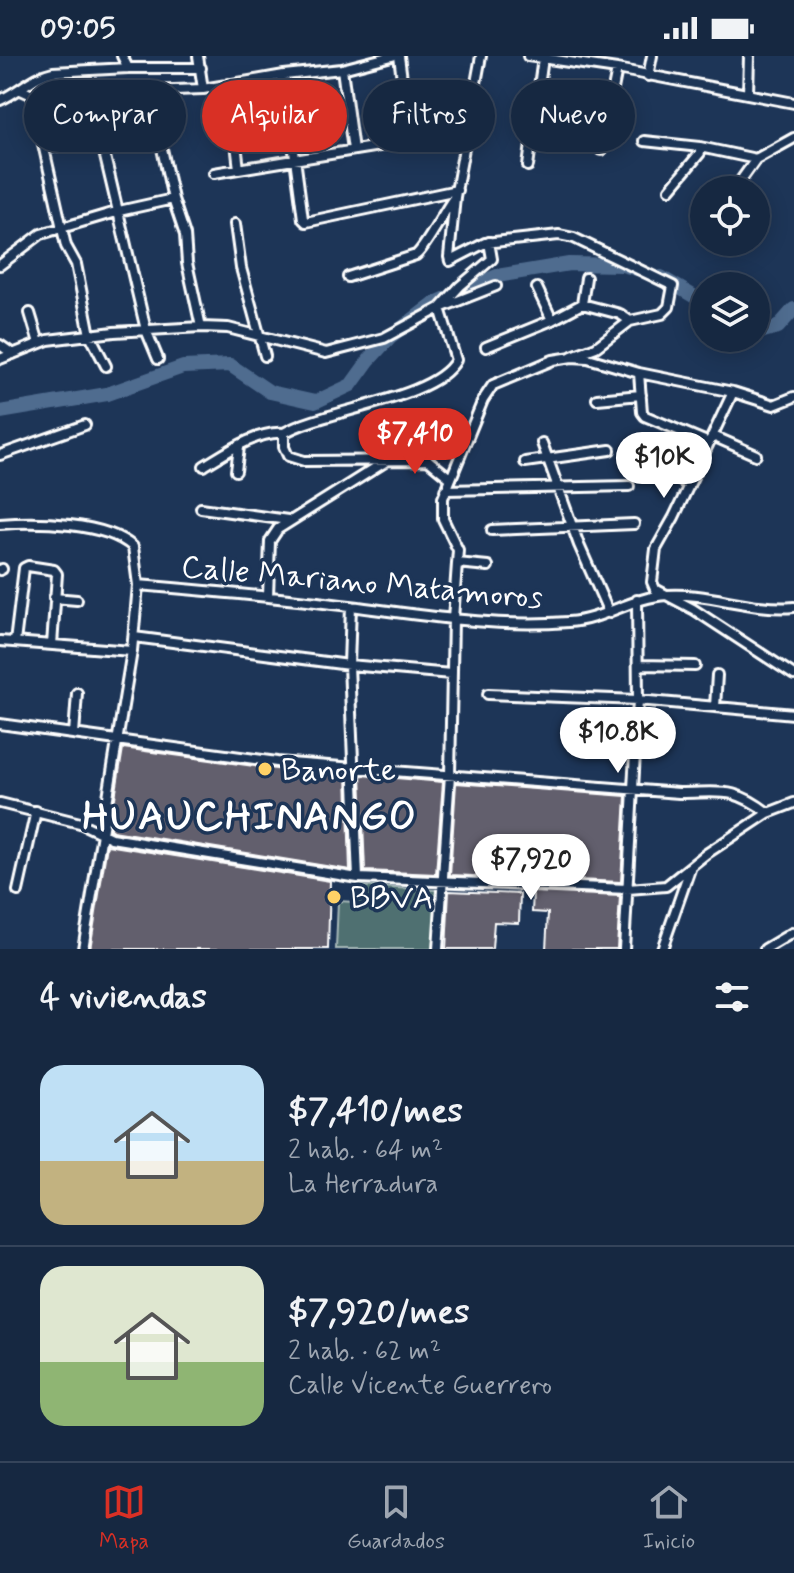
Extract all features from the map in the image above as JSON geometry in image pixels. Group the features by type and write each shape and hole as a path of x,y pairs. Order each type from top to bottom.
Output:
{"street":[{"path":"122,56 128,68"},
{"path":"198,56 202,80"},
{"path":"253,80 342,69 392,56"},
{"path":"399,56 402,80"},
{"path":"477,80 481,56"},
{"path":"528,56 617,69 794,103"},
{"path":"648,76 652,56"},
{"path":"748,94 749,56"},
{"path":"528,166 543,58"},
{"path":"0,100 43,74 128,68 201,68"},
{"path":"342,69 353,150"},
{"path":"615,80 617,69"},
{"path":"284,75 303,219 306,222 456,193"},
{"path":"744,176 756,159 794,138"},
{"path":"644,141 700,147 756,159"},
{"path":"670,189 700,153 700,147"},
{"path":"214,173 363,148"},
{"path":"46,152 66,246 76,264 90,335 106,366"},
{"path":"105,152 146,330 158,359"},
{"path":"163,152 185,235 187,263 201,327"},
{"path":"237,152 239,169"},
{"path":"464,152 456,193 450,261 489,242 559,235 574,238 673,286 669,307 662,314 630,321 596,347 572,357"},
{"path":"348,277 416,255 456,193"},
{"path":"0,265 41,234 173,199"},
{"path":"235,224 241,268 265,356"},
{"path":"440,308 492,259 489,242"},
{"path":"582,304 586,278"},
{"path":"0,359 39,343 90,335 201,327 228,328 326,353 384,338 440,308 496,286"},
{"path":"537,288 552,320"},
{"path":"486,347 582,304 620,314 630,321"},
{"path":"204,466 247,440 274,432 284,433 371,406 447,373 456,360 440,308"},
{"path":"30,313 39,343"},
{"path":"0,345 13,354"},
{"path":"438,949 450,775 451,674 458,550 443,519 445,490 483,400 493,385 553,360 572,357 588,358 639,373 733,392 774,405 794,397"},
{"path":"639,373 642,412 645,416 756,455"},
{"path":"733,392 654,556 652,582 655,589 668,594 794,675"},
{"path":"597,399 641,395"},
{"path":"0,455 85,425"},
{"path":"284,433 288,456 304,461 428,460 450,478"},
{"path":"542,443 609,613"},
{"path":"236,471 239,447"},
{"path":"525,462 610,450"},
{"path":"268,596 270,541 278,529 388,460"},
{"path":"651,465 689,485"},
{"path":"445,490 629,486"},
{"path":"201,508 288,520"},
{"path":"0,524 55,523 121,536 133,547 138,585 134,637 83,949"},
{"path":"492,530 634,524"},
{"path":"457,563 488,566"},
{"path":"15,642 25,567 55,572 52,645"},
{"name":"Calle Mariano Matamoros","path":"138,585 508,623 571,622 609,613 637,600 668,594 734,604 794,607"},
{"path":"54,598 77,600"},
{"path":"624,949 640,665 637,600"},
{"path":"351,606 349,665 358,878"},
{"path":"134,637 349,665 451,674"},
{"path":"0,641 132,651"},
{"path":"640,665 695,666"},
{"path":"715,707 717,675"},
{"path":"74,734 77,693"},
{"path":"488,694 638,700 794,714"},
{"path":"0,724 277,762 633,789 735,793 748,798 768,813"},
{"path":"0,803 80,823 111,838 358,878 628,889 666,886 706,854 768,813 794,803"},
{"path":"18,891 36,811"},
{"path":"662,949 690,869"},
{"path":"765,949 792,933"}],"green space":[{"path":"356,886 436,890 433,949 336,949 338,901 355,902"}],"building":[{"path":"123,748 276,769 347,774 350,870 113,831 110,829"},
{"path":"361,775 443,782 436,874 365,871"},
{"path":"456,783 626,796 621,882 533,878 535,847 523,846 521,878 450,875"},
{"path":"107,845 330,881 328,949 90,949"},
{"path":"449,891 520,894 519,923 494,922 492,949 446,949"},
{"path":"533,892 620,896 617,949 546,949 548,913 532,912"}],"waterway":[{"path":"0,412 107,394 183,367 230,365 270,392 315,402 351,385 390,337 433,304 497,276 569,264 622,265 637,269"},
{"path":"661,277 690,294"},
{"path":"770,329 778,327 794,309"}],"place":[{"name":"Banorte","path":"265,769"},
{"name":"BBVA","path":"334,897"}],"district":[{"name":"HUAUCHINANGO","path":"250,815"}]}
